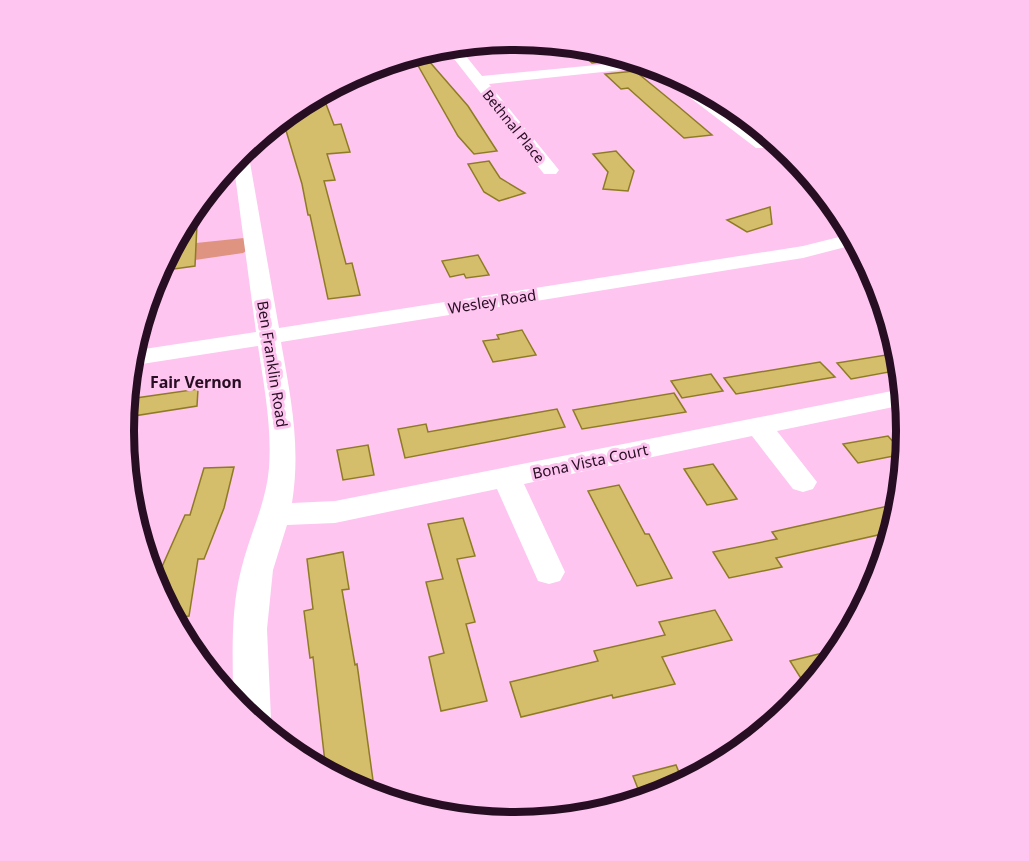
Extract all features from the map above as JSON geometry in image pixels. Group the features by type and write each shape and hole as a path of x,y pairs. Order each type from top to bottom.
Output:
{"street":[{"name":"Bethnal Place","path":"457,54 550,170"},
{"name":"Bethnal Place","path":"478,81 626,66"},
{"path":"697,96 762,145"},
{"name":"Ben Franklin Road","path":"242,164 284,430 283,470 275,515 257,570 250,629 252,706"},
{"name":"Wesley Road","path":"141,357 803,252 845,241"},
{"name":"Bona Vista Court","path":"275,515 335,512 894,399"},
{"path":"758,426 803,482"},
{"path":"507,478 549,572"}],"shaded area":[{"path":"244,238 246,251 243,253 195,260 196,243"}],"building":[{"path":"585,56 609,61 592,63"},
{"path":"428,60 468,106 497,151 474,154 458,136 416,62"},
{"path":"635,71 712,135 684,138 628,88 621,89 605,74"},
{"path":"326,104 334,125 341,124 350,152 327,154 335,180 324,181 346,264 352,263 360,295 328,299 310,215 308,215 302,184 285,127 318,105"},
{"path":"616,151 634,171 628,191 603,189 608,172 593,154"},
{"path":"489,161 500,178 525,193 499,201 484,192 468,164"},
{"path":"770,207 772,224 747,232 727,220"},
{"path":"197,220 195,266 174,269 174,263"},
{"path":"478,255 489,275 466,278 464,274 450,277 442,261"},
{"path":"522,330 536,355 493,362 483,341 499,339 497,335"},
{"path":"888,355 891,372 851,379 837,363"},
{"path":"820,362 835,377 736,394 724,378"},
{"path":"711,374 723,391 682,398 671,381"},
{"path":"198,389 197,406 134,416 135,398"},
{"path":"674,393 686,412 582,429 573,410"},
{"path":"557,409 565,427 405,458 398,429 426,424 428,432"},
{"path":"888,436 895,444 895,456 858,463 843,444"},
{"path":"368,445 374,475 343,480 337,450"},
{"path":"713,464 737,499 707,505 684,469"},
{"path":"234,467 224,508 204,559 198,559 189,616 183,617 161,570 185,515 190,515 204,468"},
{"path":"619,485 645,534 649,534 672,578 637,586 588,491"},
{"path":"888,506 881,534 776,558 782,567 729,578 713,552 777,539 772,532"},
{"path":"463,518 475,556 457,559 475,622 466,624 487,701 441,711 429,657 444,653 426,582 443,579 428,524"},
{"path":"343,552 349,589 342,590 355,665 357,664 373,784 325,760 313,657 310,658 304,611 313,609 307,559"},
{"path":"715,610 732,640 662,657 675,684 613,698 612,695 521,717 510,682 598,661 594,651 665,635 659,622"},
{"path":"823,653 802,680 790,661"},
{"path":"676,765 680,774 639,790 633,776"}],"district":[{"name":"Fair Vernon","path":"196,382"}]}
